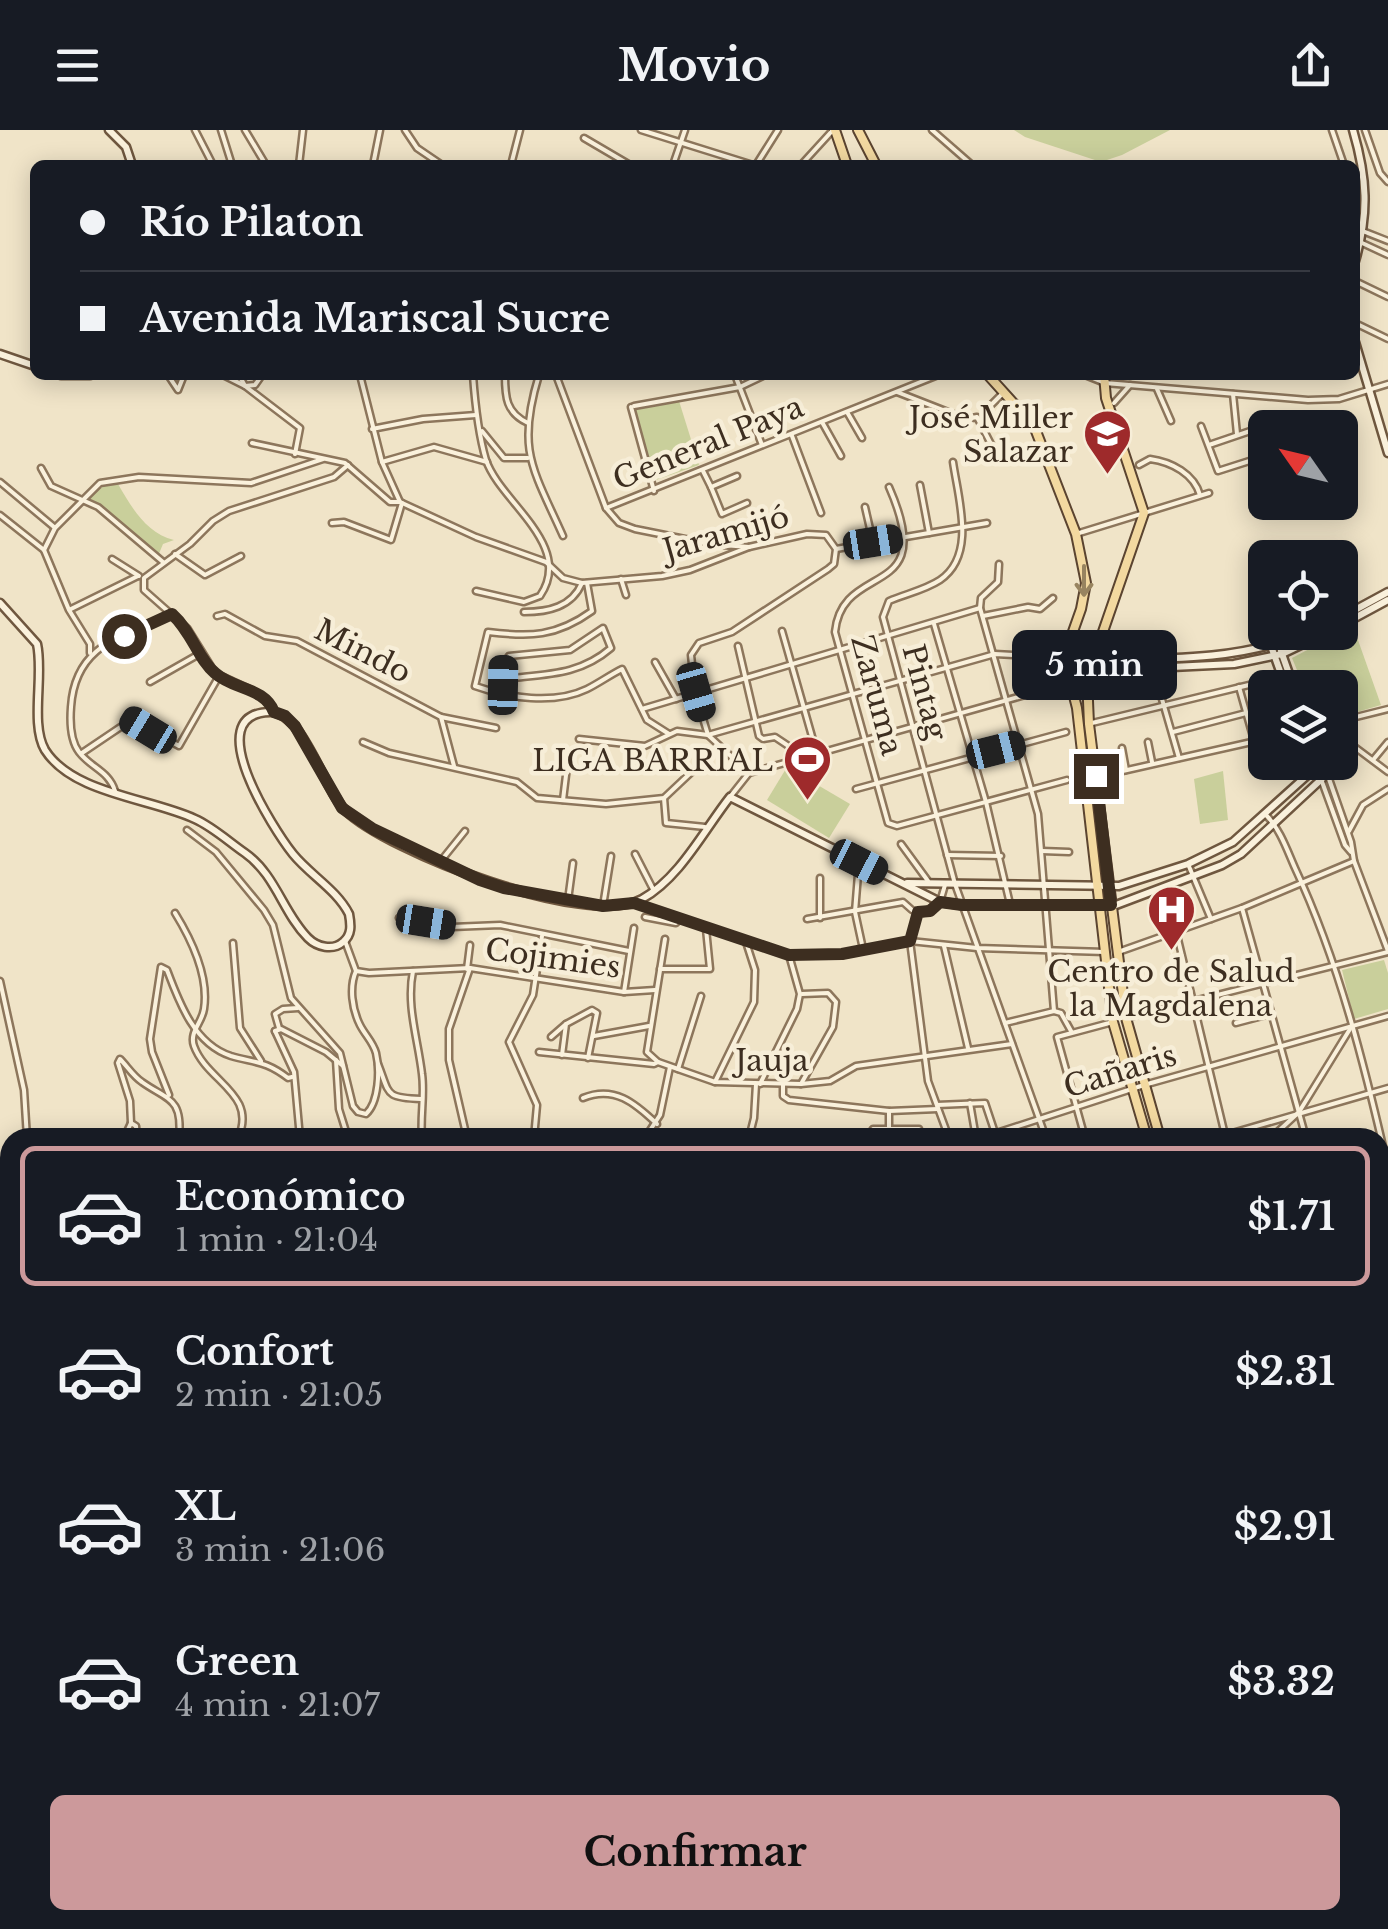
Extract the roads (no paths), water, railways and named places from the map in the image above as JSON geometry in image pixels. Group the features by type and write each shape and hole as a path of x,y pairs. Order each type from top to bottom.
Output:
{"main road":[{"path":"834,130 845,160"},
{"path":"858,130 873,160"},
{"path":"993,380 1034,426 1076,534 1086,583 1064,663 1076,708 1113,1022 1145,1128"},
{"path":"1104,380 1106,398 1144,513 1089,671 1089,724 1126,1018 1157,1128"},
{"path":"1100,636 1101,652 1112,660"}],"street":[{"path":"109,130 126,147 130,160"},
{"path":"194,130 210,160"},
{"path":"222,130 231,160"},
{"path":"245,130 263,160"},
{"path":"299,160 302,130"},
{"path":"374,160 380,130"},
{"path":"404,130 417,148 435,160"},
{"path":"512,160 518,130"},
{"path":"641,130 738,160"},
{"path":"674,160 685,130"},
{"path":"757,160 778,130"},
{"path":"806,160 834,130"},
{"path":"932,130 966,160"},
{"path":"1332,130 1342,160"},
{"path":"1353,130 1358,160"},
{"path":"1365,130 1377,167 1388,182"},
{"path":"584,138 621,160"},
{"path":"1360,170 1366,205 1360,242 1388,255"},
{"path":"1360,229 1388,241"},
{"path":"1360,283 1388,297"},
{"path":"1360,325 1388,339"},
{"path":"0,354 30,364"},
{"path":"1360,359 1388,452"},
{"path":"233,380 300,428 295,454"},
{"path":"242,380 245,386"},
{"path":"245,386 258,380"},
{"path":"332,523 344,522 390,540 401,502 382,462 361,380"},
{"path":"474,380 476,415 487,462 545,544 547,583 540,596 524,602 476,591"},
{"path":"505,380 510,409 528,423"},
{"path":"537,380 528,423 528,458 563,536"},
{"path":"558,380 606,508 618,522 710,544 750,547"},
{"path":"737,380 763,447"},
{"path":"654,491 632,406 740,387 754,380"},
{"name":"General Paya","path":"606,508 926,380"},
{"path":"1108,380 1324,400 1388,384"},
{"path":"1147,380 1147,386"},
{"path":"1114,403 1130,385"},
{"path":"1156,387 1171,421"},
{"path":"897,392 966,419 977,418 994,448 985,456"},
{"path":"988,408 1004,392"},
{"path":"1234,394 1237,435"},
{"path":"847,412 862,438"},
{"path":"372,429 423,419 476,415"},
{"path":"822,422 840,456"},
{"path":"1201,426 1218,472 1248,462"},
{"path":"481,430 504,458 528,458"},
{"path":"1209,445 1248,432"},
{"path":"792,436 822,513"},
{"path":"252,443 348,465 387,500 401,502 476,537 546,562 563,578 584,583"},
{"path":"382,462 434,447 487,462"},
{"path":"1139,465 1150,459 1167,463 1194,480 1200,495"},
{"path":"44,550 55,528 100,483 139,477 251,483 322,460"},
{"name":"Pintag","path":"953,462 962,527 960,552 949,573 935,584 885,606 883,617 955,884 1042,1128"},
{"path":"68,610 142,580 212,521 229,512 334,477 348,465"},
{"path":"41,468 51,486 98,507 163,562"},
{"path":"703,471 722,514 747,503"},
{"path":"710,487 737,476"},
{"path":"0,482 55,528"},
{"path":"920,485 929,533"},
{"path":"889,487 903,537"},
{"path":"1076,534 1209,492"},
{"path":"865,508 873,542"},
{"path":"0,515 44,550 68,610 90,644 90,652 74,683 72,732 80,754 107,775 116,793"},
{"path":"748,773 708,734 691,660 695,646 732,632 819,576 834,564 836,550 987,523"},
{"name":"Jaramijó","path":"584,583 690,570 750,547 818,533 834,542 836,550"},
{"name":"Zaruma","path":"903,537 903,555 898,566 850,597 840,609 835,632 890,826 936,816"},
{"path":"175,554 207,575 241,556"},
{"path":"112,559 142,580 149,596 187,628 219,676 254,691 274,712"},
{"path":"999,564 998,582 980,598 980,608 1032,789 1042,850 1054,1011"},
{"path":"620,579 626,595"},
{"path":"524,612 560,607 584,583"},
{"path":"584,583 592,611 558,632 510,636 488,632 476,686 517,698 578,692 622,669 652,725 669,734"},
{"path":"1358,608 1388,592"},
{"path":"983,616 1028,607 1040,610 1053,598"},
{"path":"1358,616 1388,600"},
{"path":"0,604 37,644 40,732 44,748 54,761 75,778 166,807 210,827 261,866 308,938 326,947 344,941 355,922 276,830 241,759 238,742 244,724 256,714 274,712 295,726 342,808 373,829 504,888 603,906 634,903 789,955 820,957 910,941 978,948 1105,952"},
{"path":"642,709 980,608"},
{"path":"90,652 172,614"},
{"name":"Mindo","path":"217,616 225,614 271,638 300,643 441,717 496,728"},
{"path":"933,622 986,802 1010,904"},
{"path":"500,694 507,658 570,650 603,628 610,650 587,666 574,672 512,678 503,685"},
{"path":"782,631 817,754"},
{"path":"738,646 761,739 775,737 805,757"},
{"path":"1078,666 1092,660 1229,655 1254,650"},
{"path":"1276,650 1285,670"},
{"path":"579,739 645,746 682,730 708,734 996,654 1055,657 1089,671 1252,660 1289,650"},
{"path":"1249,651 1252,660"},
{"path":"150,682 201,653"},
{"path":"1278,655 1281,670"},
{"path":"634,903 654,891 675,870 748,773 1057,686 1055,657"},
{"path":"655,662 676,699"},
{"path":"1153,668 1179,758"},
{"path":"80,754 131,720 179,746 219,676"},
{"path":"1089,724 1248,685"},
{"path":"1239,687 1248,720"},
{"path":"1358,716 1388,709"},
{"path":"1173,732 1246,713"},
{"path":"441,717 454,766"},
{"path":"856,789 1066,732"},
{"path":"363,742 389,753 517,782 537,798 606,804 664,798 698,766"},
{"path":"1148,742 1152,764"},
{"path":"1096,776 1248,742"},
{"path":"1373,760 1388,742"},
{"path":"1122,748 1126,770"},
{"path":"1358,749 1388,772"},
{"path":"563,800 567,767"},
{"path":"936,816 1067,780"},
{"path":"901,883 1109,886 1188,864 1233,842 1302,780"},
{"path":"730,796 940,902 1111,905 1196,875 1241,854 1320,780"},
{"path":"1325,780 1342,836 1351,852"},
{"path":"1126,1018 1388,952 1326,780"},
{"path":"1342,836 1348,833 1363,805 1388,789"},
{"path":"664,798 668,825 707,827"},
{"path":"1265,814 1275,824 1336,966 1378,1128"},
{"path":"187,830 216,852 264,910 273,925 291,998 340,1054 358,1112 366,1114 372,1108 377,1062"},
{"path":"440,862 465,831"},
{"path":"901,844 931,884"},
{"path":"1042,850 1069,852"},
{"path":"635,854 654,891"},
{"path":"947,854 1000,856"},
{"path":"603,906 611,856"},
{"path":"1116,952 1242,908 1354,861"},
{"path":"859,862 856,912 863,950"},
{"path":"568,900 573,863"},
{"path":"1188,864 1196,875 1211,919"},
{"path":"820,878 820,918"},
{"path":"806,919 902,902 918,912 930,911 940,902 945,885"},
{"path":"1242,908 1303,1128"},
{"path":"918,912 910,941 925,1057 945,1128"},
{"path":"175,913 194,944 198,959 204,1009 193,1042 202,1065 241,1103 244,1116 241,1128"},
{"path":"645,917 676,923 680,918"},
{"path":"399,918 452,927 500,925 629,952"},
{"path":"624,992 634,928"},
{"path":"660,968 710,969 706,929"},
{"path":"1176,931 1223,1128"},
{"path":"535,1128 534,1091 509,1042 533,995 542,936"},
{"path":"539,1052 658,1062 647,1052 665,940"},
{"path":"344,941 356,971 352,995 360,1025 372,1044 388,1093 392,1097 421,1099"},
{"path":"234,942 240,1028 262,1061"},
{"path":"715,1082 754,1002 754,970 746,942"},
{"path":"465,1128 449,1060 449,1029 468,969 470,944"},
{"path":"944,946 969,1050"},
{"path":"751,1128 758,1084 800,994 789,955"},
{"path":"178,1128 177,1112 150,1039 161,967 168,970 185,1015 196,1030 226,1054 262,1061 292,1077"},
{"name":"Cojimies","path":"356,971 468,969 624,992 655,990"},
{"path":"413,971 410,1002 423,1076 422,1128"},
{"path":"0,981 24,1090 26,1128"},
{"path":"800,994 828,993 836,1002 833,1027 802,1084"},
{"path":"678,1069 701,996"},
{"path":"298,1008 283,1008 275,1014 277,1030 291,1062 299,1128"},
{"path":"551,1037 566,1024 596,1010 588,1058"},
{"path":"1004,1023 1054,1011 1061,1014 1071,1031"},
{"path":"1236,1023 1271,1014"},
{"name":"Cañaris","path":"1009,1128 1388,1016"},
{"path":"1082,1128 1057,1036 1113,1022"},
{"path":"562,1055 566,1024"},
{"path":"594,1036 649,1026"},
{"path":"1281,1128 1299,1112 1350,1028"},
{"path":"277,1030 343,1066"},
{"name":"Jauja","path":"658,1062 715,1082 802,1084 830,1080 856,1066 1012,1044"},
{"path":"129,1128 130,1101 120,1059 138,1080 169,1095"},
{"path":"336,1060 339,1109 345,1128"},
{"path":"654,1128 670,1067"},
{"path":"782,1084 787,1100 890,1111 985,1103 994,1128"},
{"path":"1246,1128 1388,1088"},
{"path":"583,1098 623,1096 657,1124"},
{"path":"970,1103 976,1128"},
{"path":"889,1128 890,1111"},
{"path":"1271,1120 1277,1123 1275,1128"},
{"path":"132,1123 136,1128"}],"place":[{"name":"José Miller Salazar","path":"1108,476"},
{"name":"LIGA BARRIAL","path":"808,802"},
{"name":"Centro de Salud la Magdalena","path":"1171,952"}]}
